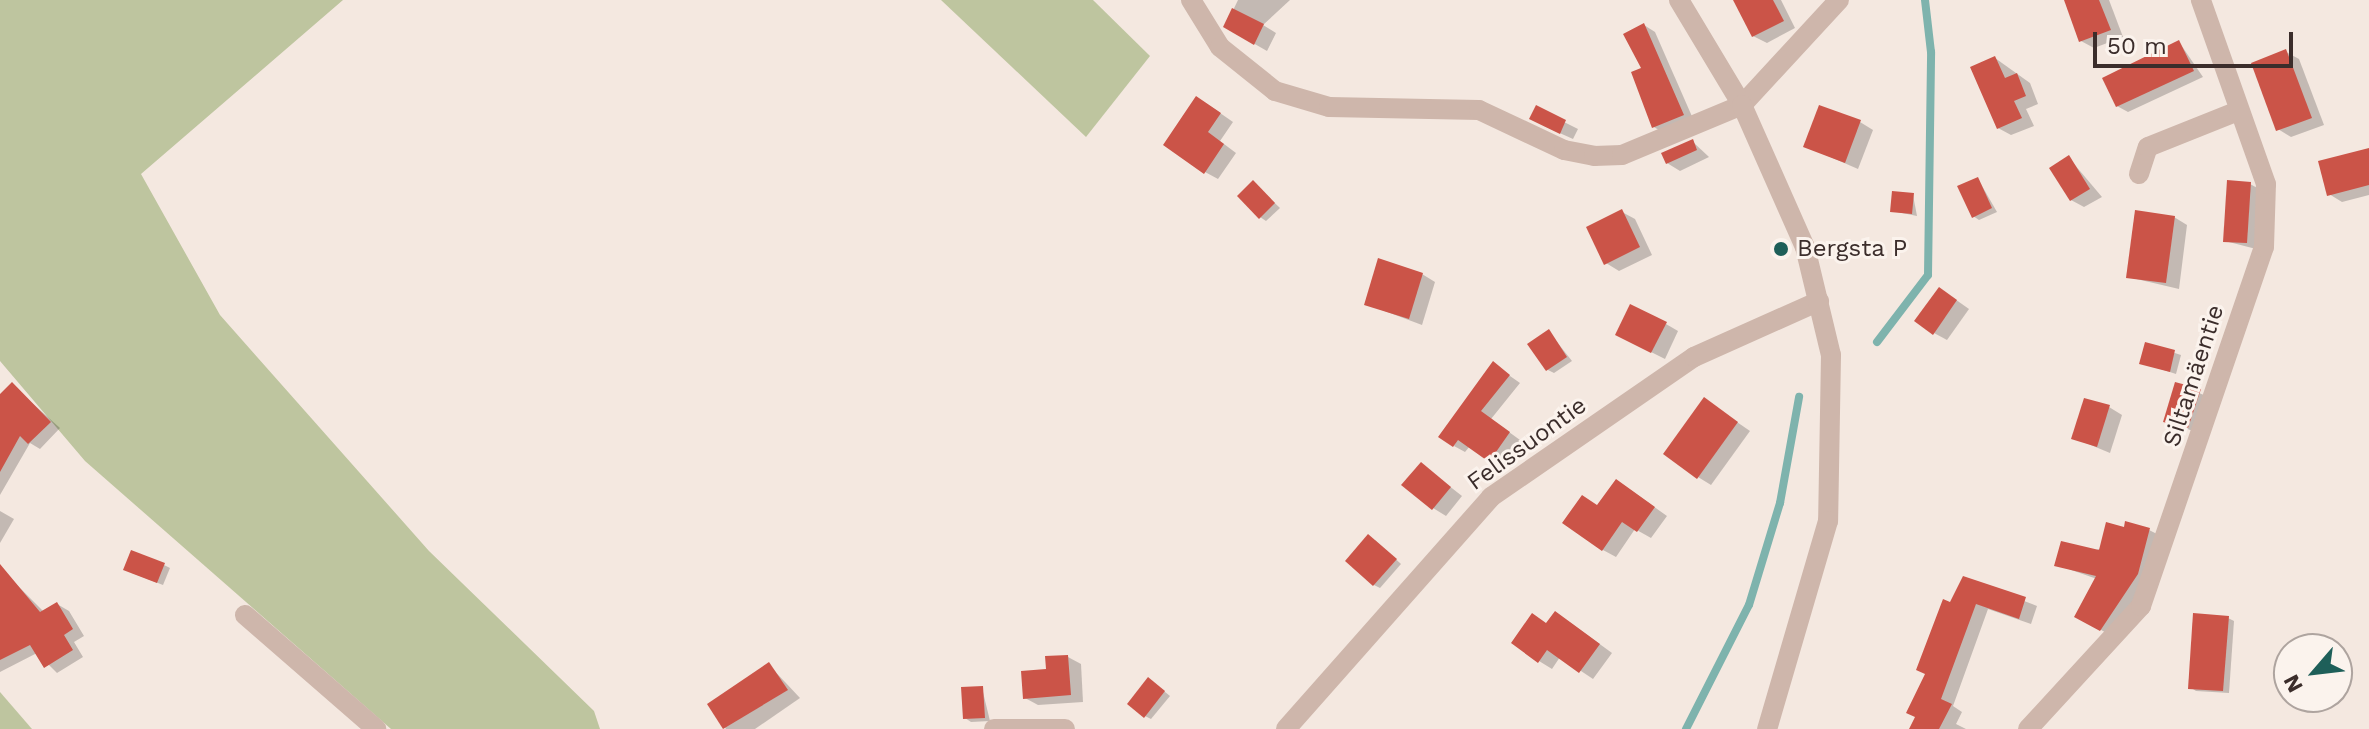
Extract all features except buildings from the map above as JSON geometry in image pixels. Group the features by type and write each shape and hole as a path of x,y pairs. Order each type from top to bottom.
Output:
{"street":[{"path":"1191,0 1220,47 1275,91 1329,107 1479,110 1564,150 1594,156 1622,155 1742,105 1839,0"},
{"path":"1679,0 1742,105 1805,247 1819,301 1834,408 1828,521 1767,729"},
{"name":"Siltamäentie","path":"2028,729 2127,627 2160,568 2264,247 2266,184 2201,0"},
{"path":"2139,174 2148,147 2238,111"},
{"name":"Felissuontie","path":"1286,729 1491,497 1694,357 1819,301"},
{"path":"245,615 376,729"},
{"path":"994,729 1065,729"}],"green space":[{"path":"0,0 343,0 141,174 220,315 429,551 594,711 600,729 391,729 85,461 0,361"},
{"path":"941,0 1093,0 1150,56 1086,137"},
{"path":"0,692 32,729 0,729"}],"waterway":[{"path":"1877,342 1928,275 1931,52 1925,0"},
{"path":"1686,729 1749,605 1780,503 1799,397"}],"place":[{"name":"Bergsta P","path":"1781,249"}]}
